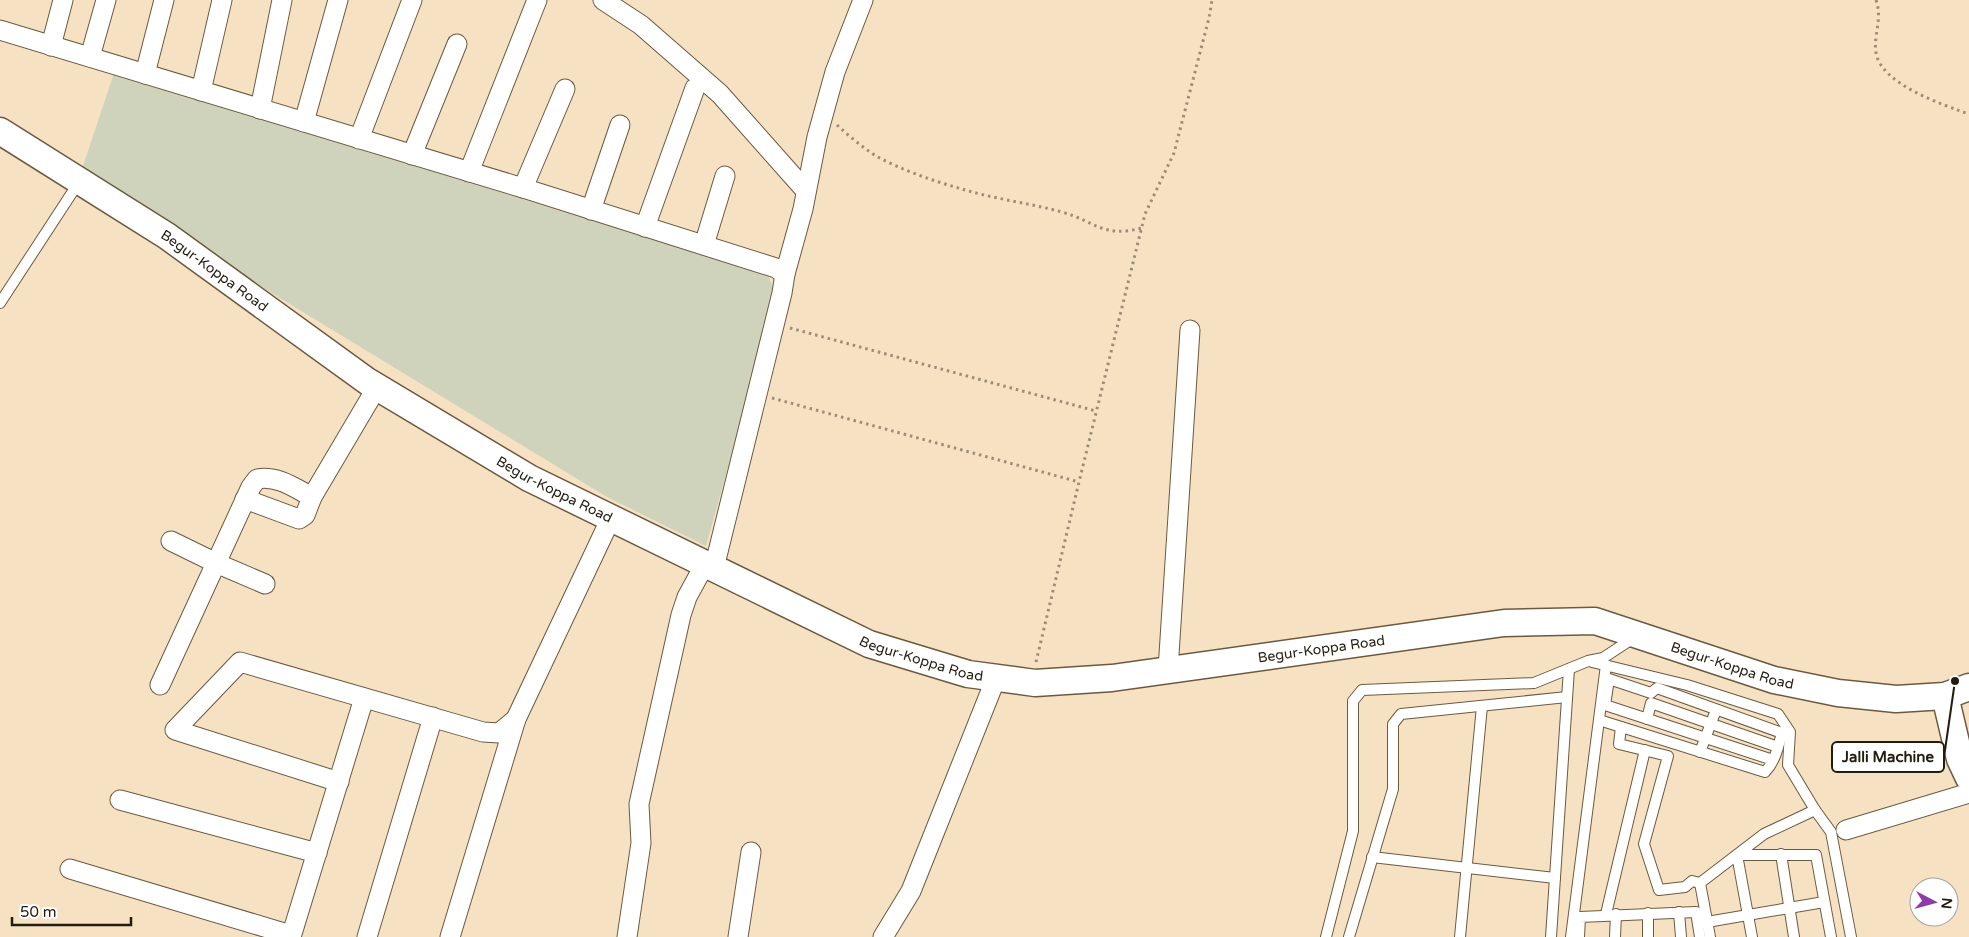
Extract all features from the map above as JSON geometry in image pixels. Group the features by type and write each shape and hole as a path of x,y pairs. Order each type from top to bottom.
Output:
{"main road":[{"name":"Begur-Koppa Road","path":"0,131 168,236 376,387 529,478 869,644 968,674 1035,683 1112,678 1504,623 1596,621 1774,680 1838,693 1896,699 1945,696 1969,687"},
{"path":"1945,696 1960,759 1969,778"}],"street":[{"path":"51,46 63,0"},
{"path":"90,57 106,0"},
{"path":"145,74 164,0"},
{"path":"202,91 222,0"},
{"path":"260,109 282,0"},
{"path":"304,122 338,0"},
{"path":"359,139 412,0"},
{"path":"470,172 537,0"},
{"path":"603,0 640,25 720,94 806,191"},
{"path":"628,937 641,843 639,804 681,615 687,597 710,566 775,324 785,274 835,72 862,0"},
{"path":"0,30 523,188 776,268 785,274"},
{"path":"412,155 457,44"},
{"path":"645,227 695,88"},
{"path":"523,188 565,89"},
{"path":"591,210 620,126"},
{"path":"704,245 725,176"},
{"path":"1168,670 1190,330"},
{"path":"245,499 299,519 305,515 312,498 376,387"},
{"path":"160,685 245,499 257,479 279,480 312,498"},
{"path":"450,937 516,719 611,518"},
{"path":"171,541 265,584"},
{"path":"339,782 175,730 240,662 483,732 499,733 516,719"},
{"path":"883,937 911,891 977,730 996,678"},
{"path":"70,869 291,936 364,698"},
{"path":"367,937 433,717"},
{"path":"1846,830 1969,793"},
{"path":"120,800 317,853"},
{"path":"738,937 751,852"}],"lane":[{"path":"0,303 80,181"},
{"path":"1326,937 1353,831 1353,701 1362,690 1534,682 1588,661 1603,658 1638,635"},
{"path":"1588,661 1687,685 1778,714 1790,732 1788,765 1815,810 1831,832 1851,937"},
{"path":"1571,937 1606,666"},
{"path":"1551,937 1569,669"},
{"path":"1599,720 1766,772 1773,760 1782,733 1657,688 1651,692 1609,679 1605,705 1773,760"},
{"path":"1350,937 1393,789 1393,724 1401,714 1567,697"},
{"path":"1647,719 1652,703 1778,747"},
{"path":"1460,937 1482,706"},
{"path":"1700,752 1716,710"},
{"path":"1622,727 1619,744 1668,756 1644,844 1659,890 1686,886 1692,881 1700,883"},
{"path":"1615,937 1611,914 1645,750"},
{"path":"1700,883 1764,834 1815,810"},
{"path":"1781,854 1794,937"},
{"path":"1737,855 1816,855 1831,937"},
{"path":"1737,855 1752,937"},
{"path":"1372,857 1555,878"},
{"path":"1700,883 1710,937"},
{"path":"1708,922 1824,902"},
{"path":"1578,937 1580,916 1678,912 1696,912 1700,937"},
{"path":"1678,912 1681,937"},
{"path":"1648,913 1648,937"}],"path":[{"path":"1035,683 1037,654 1145,214 1174,153 1212,0"},
{"path":"1876,0 1880,11 1876,44 1876,54 1880,65 1893,77 1920,95 1969,114"},
{"path":"824,113 876,156 916,174 962,190 1064,213 1099,228 1124,232 1142,228"},
{"path":"775,324 1096,411"},
{"path":"757,394 1079,482"}],"green space":[{"path":"114,73 768,275 776,295 706,546 607,497 270,292 82,169"}],"place":[{"name":"Jalli Machine","path":"1955,681"}]}
